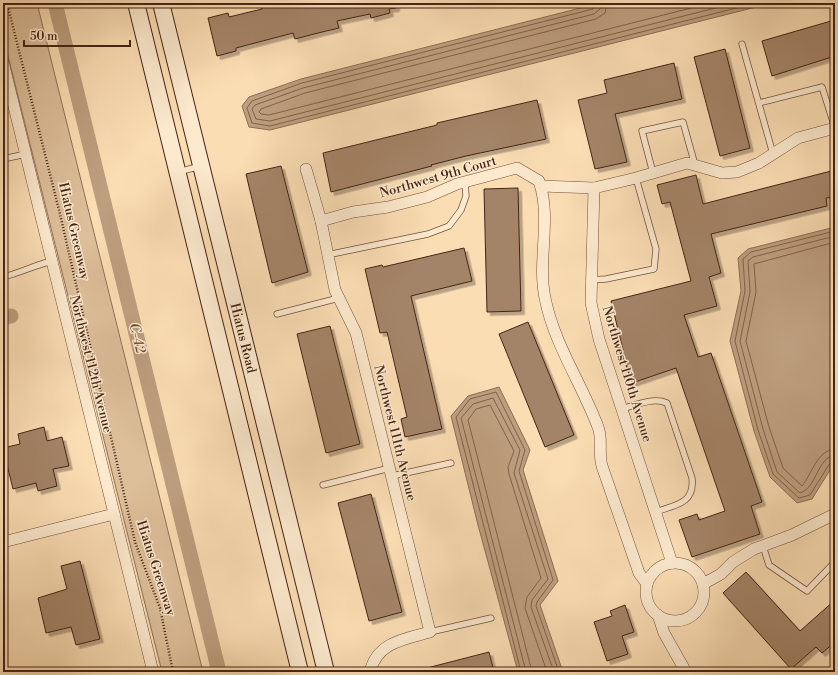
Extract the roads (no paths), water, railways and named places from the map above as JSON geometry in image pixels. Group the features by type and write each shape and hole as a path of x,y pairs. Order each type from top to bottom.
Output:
{"main road":[{"name":"Hiatus Road","path":"136,3 300,672"},
{"name":"Hiatus Road","path":"161,3 326,672"}],"street":[{"name":"Northwest 112th Avenue","path":"3,62 153,672"},
{"path":"647,584 639,573 602,466 599,451 599,429 552,326 544,297 545,199 541,186 594,188 688,163 722,173 737,172 759,163 798,138 835,128"},
{"name":"Northwest 9th Court","path":"321,221 353,212 388,208 427,196 464,182 517,168 540,181 541,186"},
{"name":"Northwest 111th Avenue","path":"306,169 321,221 335,290 356,333 430,632"},
{"name":"Northwest 110th Avenue","path":"594,188 591,303 599,338 672,563"},
{"path":"3,542 114,514"},
{"path":"703,584 721,574 741,556 792,535 835,514"},
{"path":"658,615 674,620 691,615 702,601 703,584 691,568 678,563 672,563 656,570 647,584 647,601 658,615 664,633 686,672"},
{"path":"370,672 376,656 392,643 430,632"}],"lane":[{"path":"742,44 773,154"},
{"path":"759,103 822,87 835,128"},
{"path":"653,173 642,131 683,122 694,165"},
{"path":"3,160 26,154"},
{"path":"178,172 201,166"},
{"path":"591,280 606,280 654,269 656,249 636,178"},
{"path":"327,255 428,234 449,226 461,210 466,196 464,182"},
{"path":"3,268 4,276 22,272 37,264 52,261"},
{"path":"277,314 339,298"},
{"path":"622,409 653,401 661,401 667,404 692,478 693,487 689,497 683,502 655,512"},
{"path":"323,485 391,472 451,463"},
{"path":"763,546 769,565 807,591 835,562"},
{"path":"430,632 491,618"}],"water":[{"path":"600,3 772,3 270,130 249,127 242,106 249,97 301,79"},
{"path":"835,227 835,462 812,499 797,503 770,477 754,431 730,341 741,291 738,258 748,249"},
{"path":"499,387 530,450 523,470 558,581 540,605 563,672 518,672 478,525 451,416 468,396"}],"waterway":[{"name":"C-42","path":"55,3 219,672"},
{"path":"3,318 11,316"}]}
